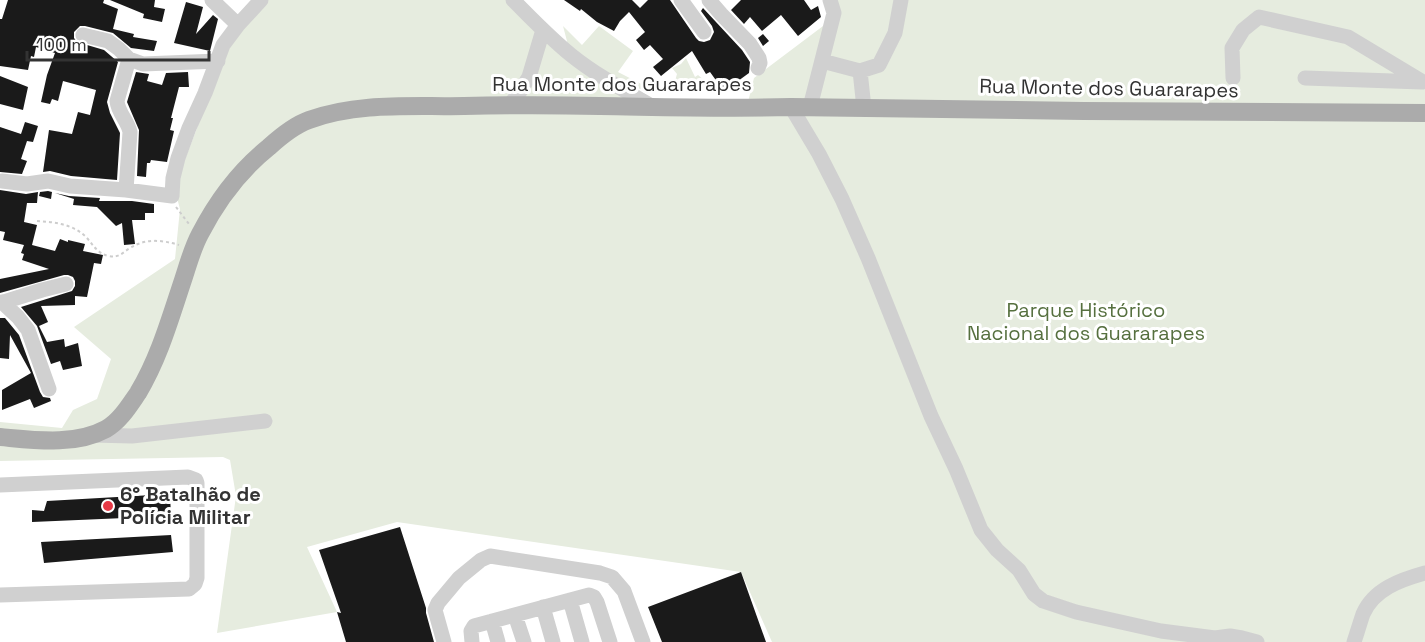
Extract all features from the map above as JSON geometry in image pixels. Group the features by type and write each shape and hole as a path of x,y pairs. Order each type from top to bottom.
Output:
{"main road":[{"name":"Rua Monte dos Guararapes","path":"0,437 58,440 88,435 108,428 121,416 146,379 165,334 193,249 229,186 268,147 307,120 336,112 362,108 510,105 1425,113"}],"street":[{"path":"213,0 238,25"},
{"path":"2,181 27,184 48,180 70,186 172,196 173,178 178,158 223,45 261,0"},
{"path":"513,0 543,30 585,65 655,108"},
{"path":"681,0 704,32"},
{"path":"709,0 750,44 759,58 758,68"},
{"path":"810,107 834,13 830,0"},
{"path":"822,61 860,71 879,65 896,33 901,0"},
{"path":"1233,78 1233,48 1243,30 1259,17 1348,37 1424,82"},
{"path":"510,105 529,77 543,30"},
{"path":"82,35 108,41 129,59 143,64 218,61"},
{"path":"126,190 129,127 117,101 129,59"},
{"path":"860,71 864,108"},
{"path":"1305,78 1424,82"},
{"path":"791,107 842,199 931,416 981,530 997,550 1019,570 1034,594 1043,601 1068,610 1140,626 1196,637 1215,639 1230,636 1257,642"},
{"path":"1,303 66,284"},
{"path":"1,303 18,317 28,330 49,389"},
{"path":"88,435 132,436 265,422"},
{"path":"0,485 188,477 196,480 197,483 197,578 195,584 189,589 0,595"},
{"path":"444,642 435,610 438,603 469,569 490,556 600,573 612,577 624,591 643,642"},
{"path":"1354,642 1363,614 1372,599 1388,586 1425,573"},
{"path":"472,642 471,631 474,626 589,595 597,602 610,642"},
{"path":"570,600 582,642"},
{"path":"543,607 553,642"},
{"path":"515,615 524,642"},
{"path":"492,621 498,642"}],"path":[{"path":"172,196 180,214 199,236"},
{"path":"37,221 52,222 75,229 99,253 110,257 119,256 130,247 162,240"}],"green space":[{"name":"Parque Histórico Nacional dos Guararapes","path":"266,0 517,0 568,45 563,26 582,45 599,26 633,51 618,72 651,89 621,88 655,108 747,106 754,78 831,20 824,0 1425,0 1425,642 772,642 741,572 397,522 307,547 337,612 217,633 236,496 230,460 223,457 0,461 0,422 62,428 73,410 97,399 111,359 74,327 175,259 180,209 177,198 177,180 229,45"},
{"path":"686,58 695,77 698,75 704,80 706,85 703,89 685,89 671,85 677,74 672,68 681,64"}],"building":[{"path":"8,0 104,0 103,3 118,9 113,29 134,34 133,37 157,41 154,51 131,48 113,33 85,26 80,26 74,32 77,42 104,50 118,62 107,102 120,133 117,180 43,172 49,130 72,134 78,112 90,115 96,90 63,81 58,101 52,99 50,104 41,102 55,53 36,47 28,70 0,66 0,19 2,19"},
{"path":"110,0 155,0 154,7 165,9 162,22 143,18 144,14"},
{"path":"564,0 632,0 640,8 648,0 670,0 696,38 704,42 710,40 714,32 701,11 703,8 742,50 750,62 749,73 723,90 710,72 706,74 692,51 661,76 653,67 663,59 650,45 644,50 636,40 645,32 629,12 614,31"},
{"path":"741,0 804,0 811,10 818,6 821,17 798,36 781,15 762,31 750,17 744,24 731,10"},
{"path":"186,2 203,7 196,34 213,15 218,19 210,51 174,43"},
{"path":"763,34 769,41 763,46 758,38"},
{"path":"136,72 149,74 147,81 162,85 166,73 188,72 189,87 179,87 171,118 173,118 170,130 174,131 167,162 151,160 147,163 146,177 137,176 139,130 127,102"},
{"path":"0,76 28,87 23,110 0,104"},
{"path":"25,122 38,126 33,142 27,141 21,159 27,161 22,174 0,172 0,127 21,134"},
{"path":"0,190 26,194 38,192 37,203 27,203 24,222 37,225 32,245 55,251 60,239 68,242 68,240 85,244 83,251 103,255 101,264 94,263 87,297 75,296 75,305 41,306 48,322 39,326 47,342 64,339 65,347 78,343 82,366 63,370 60,361 51,364 37,326 21,307 72,291 75,286 73,277 64,275 0,293 0,279 49,269 22,260 24,254 21,253 24,245 3,240 5,232 0,231"},
{"path":"40,192 52,192 51,199 39,196"},
{"path":"55,193 100,198 99,201 154,204 154,213 145,213 145,220 132,220 135,244 124,245 122,223 116,226 97,207 73,205 74,199"},
{"path":"0,318 5,318 19,335 40,392 43,397 50,398 51,401 34,408 30,399 2,410 2,390 31,373 10,335 9,359 0,358"},
{"name":"6° Batalhão de Polícia Militar","path":"170,494 171,516 32,522 32,510 44,511 47,501"},
{"path":"400,527 426,608 434,642 346,642 337,612 341,613 319,550"},
{"name":"6° Batalhão de Polícia Militar","path":"171,535 173,552 44,563 41,542"},
{"path":"741,572 766,642 662,642 648,607"}],"place":[{"name":"6° Batalhão de Polícia Militar","path":"108,506"}]}
